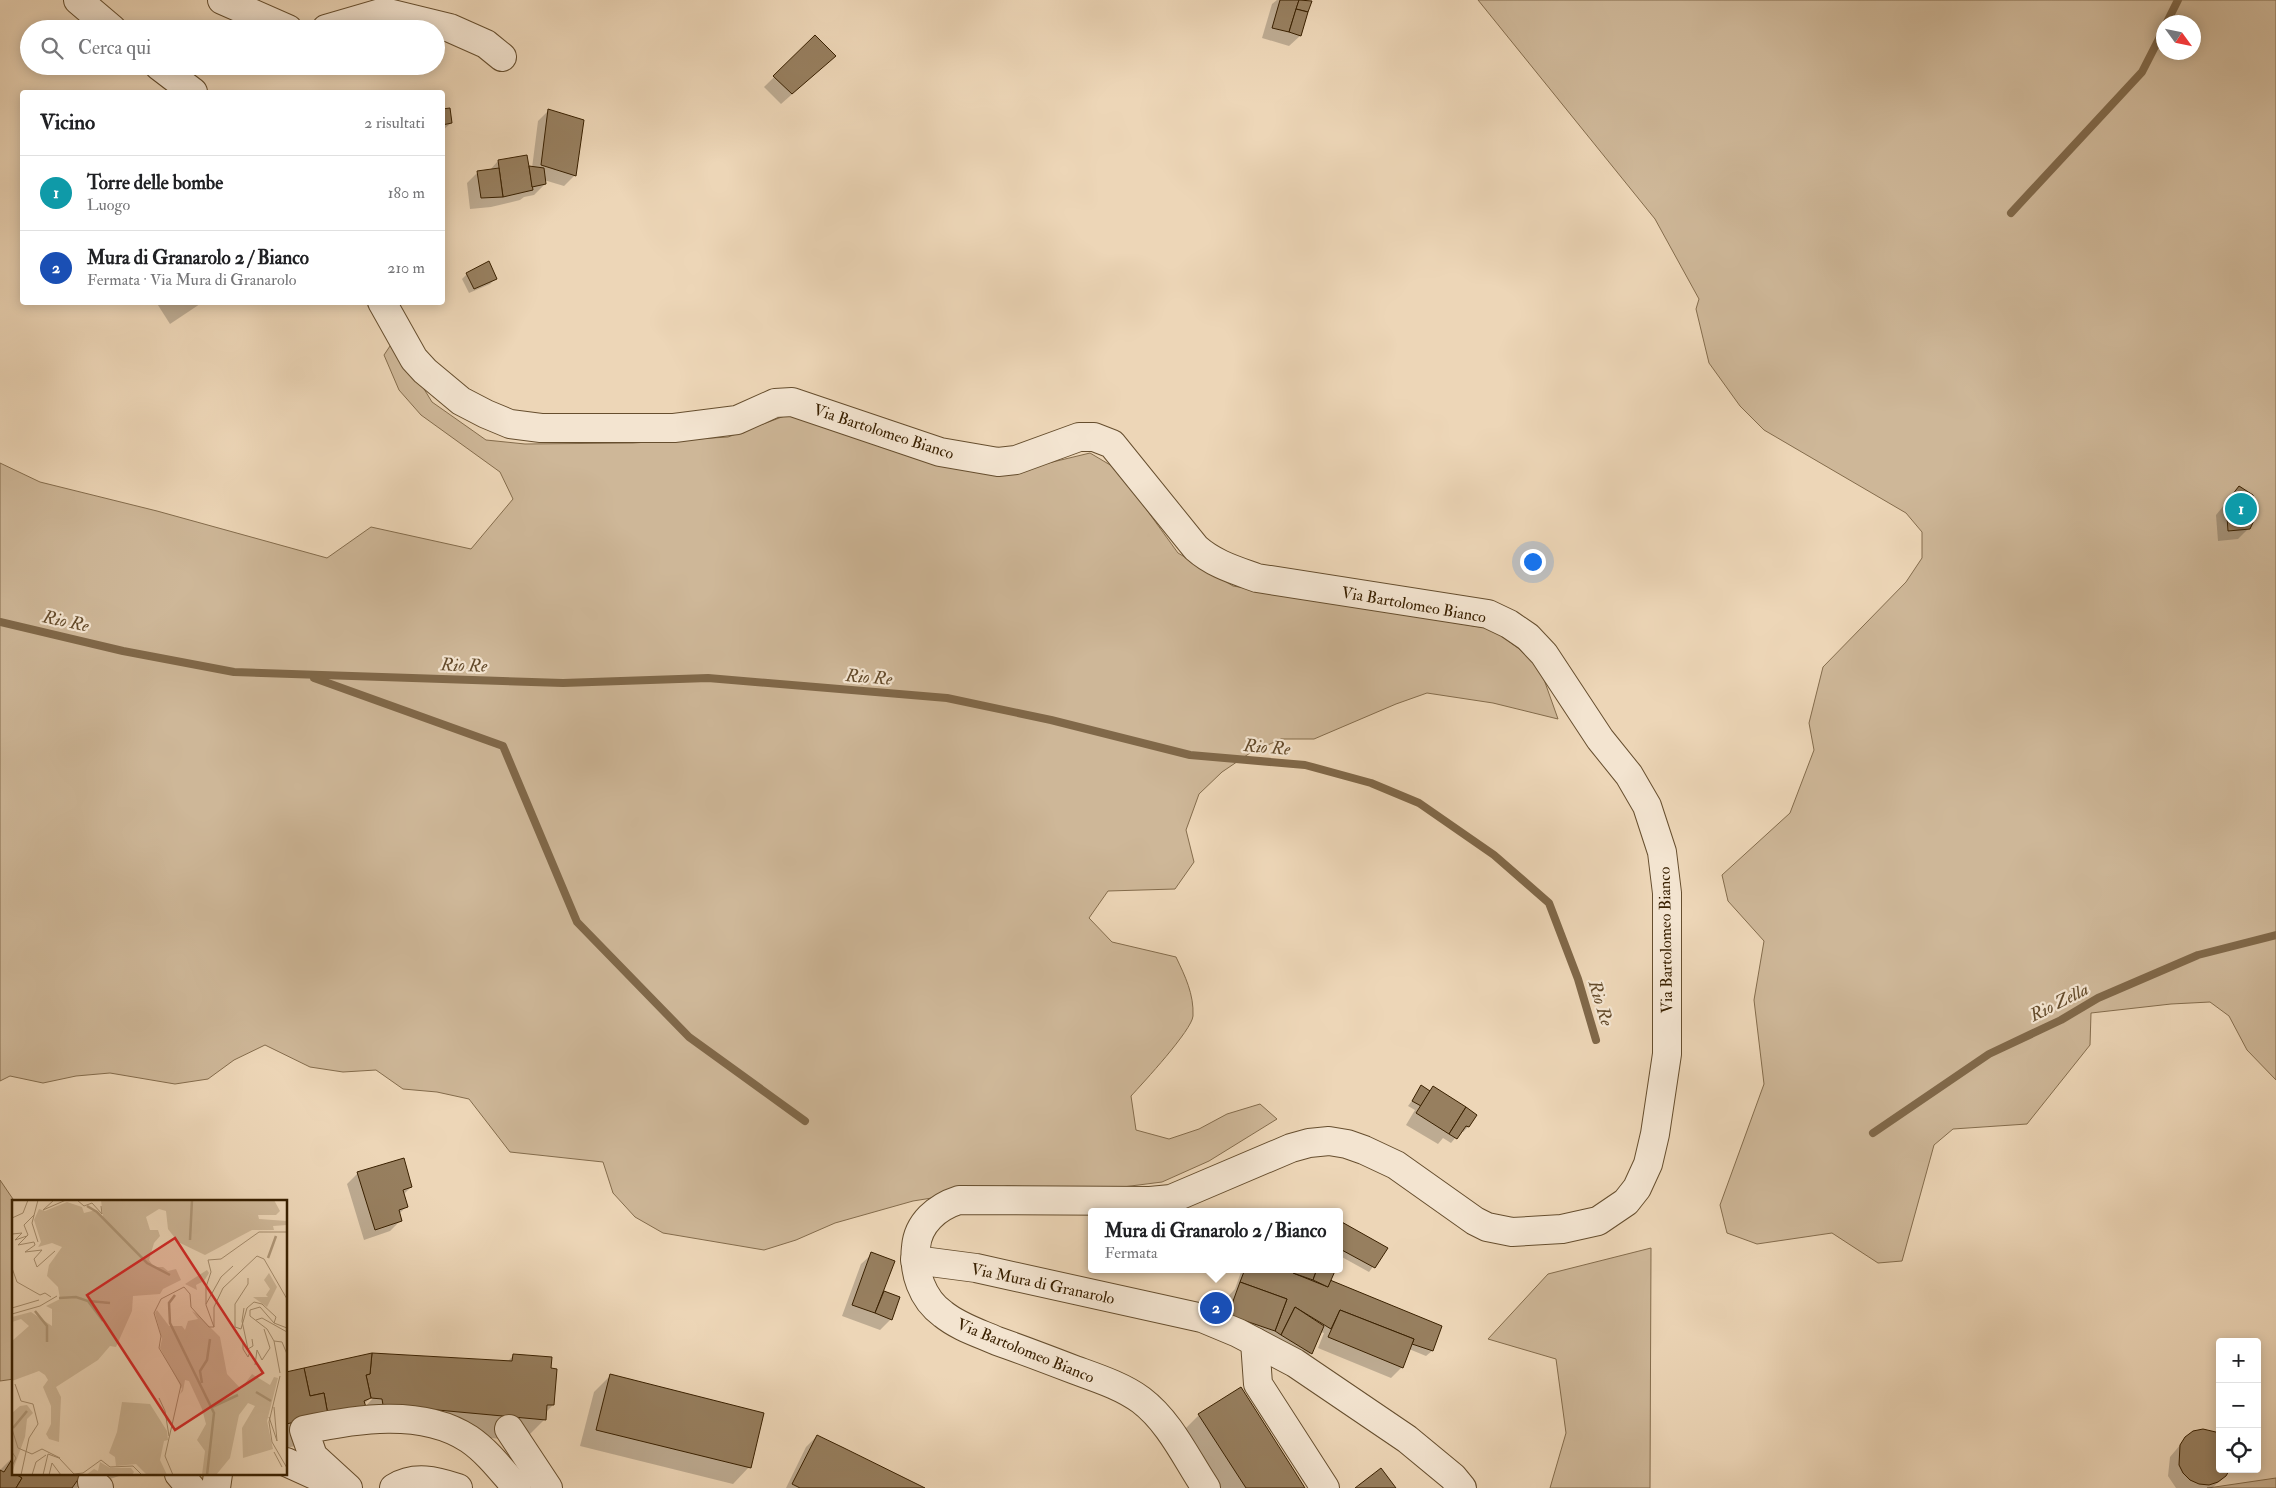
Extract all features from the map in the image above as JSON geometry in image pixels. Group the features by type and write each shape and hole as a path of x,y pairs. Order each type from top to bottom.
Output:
{"street":[{"path":"78,0 101,20"},
{"path":"222,0 268,20"},
{"path":"357,20 384,12 417,20"},
{"path":"445,27 486,44 502,57"},
{"path":"171,75 190,90"},
{"name":"Via Bartolomeo Bianco","path":"384,305 414,359 424,371 461,400 486,414 510,424 541,428 674,428 737,420 775,403 792,402 940,452 998,462 1016,460 1080,437 1094,437 1112,444 1196,548 1207,558 1221,565 1257,578 1488,614 1509,624 1528,637 1544,654 1600,739 1629,775 1647,806 1662,852 1667,893 1667,1054 1655,1134 1648,1164 1637,1188 1626,1202 1615,1211 1598,1221 1578,1227 1534,1232 1499,1230 1487,1227 1460,1212 1396,1165 1347,1144 1329,1141 1309,1143 1291,1148 1171,1199 1150,1201 959,1200 945,1205 924,1225 917,1239 914,1260 917,1276 924,1290 942,1314 958,1324 1105,1381 1140,1400 1158,1415 1168,1428 1206,1488"},
{"name":"Via Mura di Granarolo","path":"914,1260 976,1268 1202,1318 1295,1363 1407,1439 1453,1477 1462,1488"},
{"path":"1255,1342 1258,1384 1325,1488"},
{"path":"348,1488 313,1456 304,1430 334,1423 394,1418 434,1424 468,1438 487,1453 517,1488"},
{"path":"509,1429 548,1488"},
{"path":"288,1463 342,1488"},
{"path":"181,1476 192,1488"},
{"path":"394,1488 404,1482 418,1480 434,1481 458,1488"}],"shaded area":[{"path":"1478,0 2276,0 2276,1080 2247,1050 2229,1016 2210,1002 2171,1004 2091,1013 2090,1045 2027,1124 1953,1129 1934,1145 1902,1261 1878,1263 1832,1233 1757,1244 1727,1233 1720,1205 1764,1084 1754,1000 1764,941 1728,901 1722,875 1790,813 1814,750 1809,723 1823,667 1906,582 1922,558 1922,532 1906,513 1764,430 1740,406 1709,363 1696,309 1699,299 1655,219"},
{"path":"394,340 432,402 486,440 525,444 633,443 728,437 790,414 1011,472 1090,453 1117,469 1178,553 1233,586 1492,629 1518,648 1541,671 1558,719 1493,703 1427,693 1314,739 1281,739 1250,753 1222,772 1199,794 1186,830 1194,862 1175,889 1108,891 1089,918 1112,942 1176,957 1186,978 1193,1008 1191,1023 1185,1033 1131,1096 1136,1130 1169,1139 1199,1129 1227,1114 1260,1104 1277,1119 1209,1161 1162,1182 1107,1189 1007,1186 913,1201 835,1223 796,1240 764,1250 663,1233 635,1217 613,1193 603,1162 510,1152 469,1099 437,1092 403,1089 376,1070 343,1072 310,1067 265,1045 234,1060 208,1079 175,1084 110,1073 76,1076 43,1083 10,1076 0,1081 0,463 40,482 157,511 327,558 371,527 471,549 513,499 500,472 421,415 399,390 384,355"},
{"path":"0,1180 14,1200 12,1200 12,1379 0,1381"},
{"path":"1651,1248 1650,1488 1550,1488 1566,1433 1556,1359 1488,1339 1548,1274"},
{"path":"2276,1478 2276,1488 2208,1488"}],"building":[{"path":"1280,0 1299,0 1289,32 1272,28"},
{"path":"1299,0 1312,1 1308,12 1296,9"},
{"path":"1296,9 1308,12 1301,36 1289,32"},
{"path":"815,35 836,56 792,94 773,76"},
{"path":"450,108 452,123 445,124 445,109"},
{"path":"548,109 584,120 576,176 541,165"},
{"path":"527,155 533,190 503,197 498,160"},
{"path":"529,166 544,168 546,184 532,187"},
{"path":"499,168 503,197 481,198 477,171"},
{"path":"489,261 497,279 474,289 466,273"},
{"path":"2239,486 2253,495 2257,514 2250,529 2228,531 2226,503"},
{"path":"1421,1085 1430,1091 1421,1106 1412,1101"},
{"path":"1433,1086 1466,1107 1449,1134 1416,1113"},
{"path":"1466,1107 1477,1115 1469,1127 1466,1126 1457,1139 1449,1134"},
{"path":"404,1158 412,1187 403,1190 408,1207 399,1210 402,1221 375,1230 357,1172"},
{"path":"1343,1223 1388,1248 1375,1268 1343,1251"},
{"path":"871,1252 895,1261 875,1313 852,1305"},
{"path":"1243,1273 1293,1273 1328,1287 1330,1280 1442,1326 1433,1351 1412,1344 1414,1339 1340,1310 1331,1329 1295,1307 1281,1335 1275,1331 1287,1299 1240,1282"},
{"path":"1293,1273 1316,1273 1313,1280"},
{"path":"1316,1273 1334,1273 1328,1287 1313,1280"},
{"path":"1240,1282 1287,1299 1275,1331 1228,1315"},
{"path":"884,1291 900,1297 892,1320 875,1313"},
{"path":"1295,1307 1324,1326 1312,1354 1281,1335"},
{"path":"1340,1310 1414,1339 1403,1368 1328,1337"},
{"path":"372,1353 512,1361 513,1354 552,1357 551,1368 557,1369 554,1405 547,1405 546,1420 383,1405 382,1399 371,1398 366,1375 370,1374"},
{"path":"372,1353 370,1374 366,1375 371,1398 364,1401 366,1407 328,1415 324,1393 310,1396 304,1368"},
{"path":"304,1368 310,1396 324,1393 328,1415 288,1424 288,1372"},
{"path":"610,1374 764,1413 751,1468 596,1430"},
{"path":"1241,1387 1305,1488 1246,1488 1198,1414"},
{"path":"2203,1429 2216,1432 2216,1473 2228,1473 2218,1482 2209,1485 2199,1484 2190,1480 2183,1473 2179,1465 2180,1445 2185,1437 2193,1431"},
{"path":"817,1435 925,1488 800,1488 792,1484"},
{"path":"12,1459 12,1476 22,1478 16,1488 0,1488 0,1470 4,1472"},
{"path":"1381,1468 1396,1488 1355,1488"},
{"path":"20,1476 81,1476 72,1488 16,1488 22,1478"}],"waterway":[{"path":"2170,15 2178,0"},
{"path":"2011,213 2142,72 2156,45"},
{"name":"Rio Re","path":"0,622 123,651 234,672 563,683 708,678 947,698 1051,720 1190,755 1305,765 1371,783 1419,803 1494,855 1549,903 1578,979 1596,1040"},
{"path":"314,678 503,746 577,922 689,1037 805,1121"},
{"name":"Rio Zella","path":"1873,1133 1989,1054 2061,1020 2098,998 2198,955 2276,935"}],"place":[{"name":"Torre delle bombe","path":"2241,509"},
{"name":"Mura di Granarolo 2 / Bianco","path":"1216,1308"}]}
